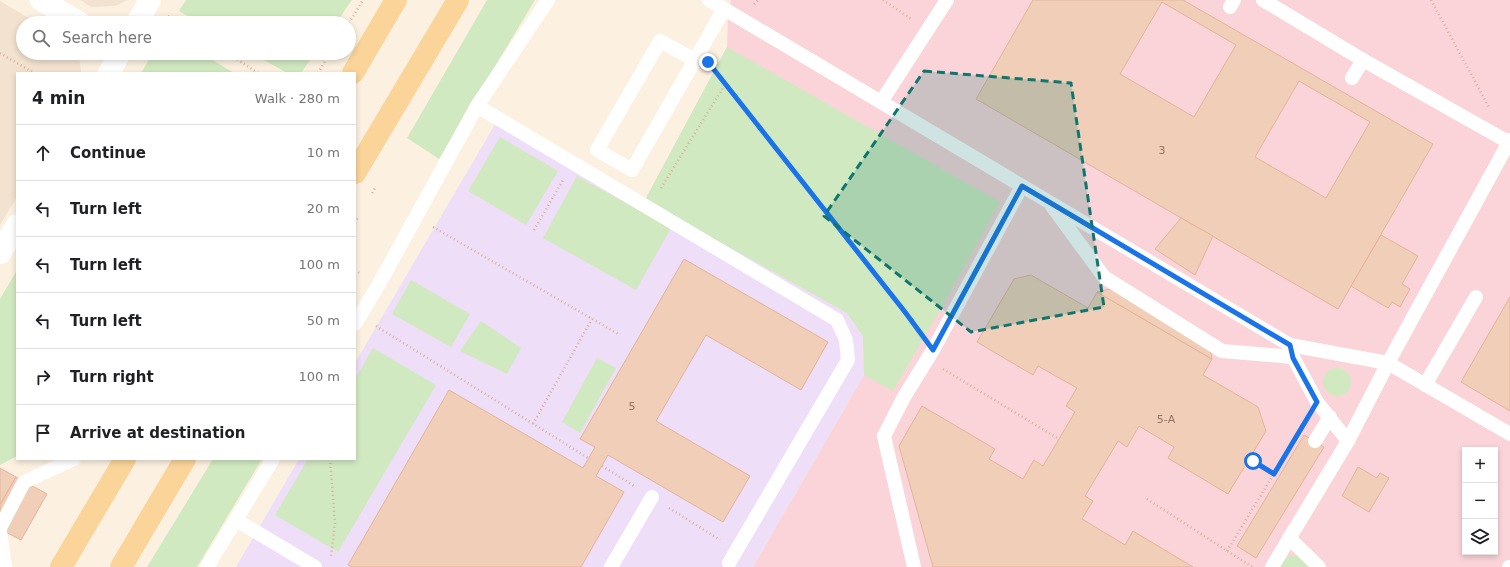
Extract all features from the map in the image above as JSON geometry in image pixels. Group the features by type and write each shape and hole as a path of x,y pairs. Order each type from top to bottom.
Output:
{"main road":[{"path":"354,72 396,0"},
{"path":"356,171 458,0"},
{"path":"61,567 123,460"},
{"path":"121,567 184,460"}],"street":[{"path":"41,0 68,16"},
{"path":"141,16 150,0"},
{"path":"110,72 116,60"},
{"path":"0,253 16,227"}],"lane":[{"path":"356,322 380,284 477,106 548,0"},
{"path":"709,0 1048,201 1292,351 1317,402 1348,441"},
{"path":"881,102 947,0"},
{"path":"1263,0 1363,60 1510,142 1388,363 1348,441 1272,567"},
{"path":"695,60 660,40 597,150 632,170 695,60 724,9"},
{"path":"1352,78 1363,60"},
{"path":"477,106 572,164 837,320 846,340 848,360 729,562"},
{"path":"914,567 884,436 904,397 930,354 1022,186"},
{"path":"1048,201 1104,278 1222,351 1292,351 1388,363 1510,434"},
{"path":"1425,385 1476,297"},
{"path":"1315,441 1330,417"},
{"path":"0,528 24,482 72,460"},
{"path":"207,567 272,460"},
{"path":"611,567 652,497"},
{"path":"236,520 315,567"},
{"path":"0,531 5,567"},
{"path":"1289,538 1319,567"}],"path":[{"path":"353,16 363,0"},
{"path":"883,0 928,30"},
{"path":"1431,0 1510,142"},
{"path":"0,53 32,72"},
{"path":"238,60 256,72"},
{"path":"319,72 326,60"},
{"path":"712,66 900,306 930,354 1059,439"},
{"path":"661,188 726,83"},
{"path":"534,230 572,164"},
{"path":"356,221 358,217"},
{"path":"433,226 620,335"},
{"path":"356,271 361,274"},
{"path":"533,424 592,319"},
{"path":"374,324 588,458"},
{"path":"1227,551 1298,435"},
{"path":"330,460 335,523 331,560"},
{"path":"1253,461 1274,474"},
{"path":"1147,499 1252,567"}],"highlighted area":[{"path":"924,71 1071,83 1104,307 971,332 824,216"}],"shaded area":[{"path":"80,0 128,0 115,6 91,7"},
{"path":"731,0 1510,0 1510,567 753,567 864,375 863,336 847,313 645,200 727,47 728,17"},
{"path":"0,1 25,16 16,16 16,60 78,60 81,72 16,72 16,199 0,225"},
{"path":"501,114 521,127 847,313 863,336 864,375 753,567 236,567 298,460 356,460 356,361"}],"green space":[{"path":"186,0 352,0 341,16 188,16 179,11"},
{"path":"487,0 535,0 439,159 407,138"},
{"path":"727,47 1000,202 893,391 864,375 863,336 847,313 645,200"},
{"path":"149,60 213,60 232,72 142,72"},
{"path":"264,60 310,60 302,72 285,72"},
{"path":"500,137 558,171 526,225 468,191"},
{"path":"577,176 671,228 636,290 543,238"},
{"path":"16,272 16,457 0,465 0,299"},
{"path":"411,280 470,314 451,347 392,314"},
{"path":"481,321 521,348 507,374 460,351"},
{"path":"373,348 436,385 338,552 275,515 307,460 356,460 356,377"},
{"path":"597,358 616,368 580,433 562,422"},
{"path":"1337,368 1347,372 1351,382 1347,392 1337,396 1327,392 1323,382 1327,372"},
{"path":"212,460 261,460 197,567 147,567"},
{"path":"1298,555 1310,567 1277,567 1285,557"}],"building":[{"path":"1033,0 1183,0 1433,144 1338,309 976,99","holes":["1162,2 1236,45 1194,117 1120,74","1299,81 1370,122 1326,198 1255,157"]},
{"path":"1181,218 1213,236 1195,275 1155,249"},
{"path":"1381,235 1418,256 1402,284 1410,289 1400,307 1392,302 1388,308 1351,286"},
{"path":"684,259 828,342 801,390 706,335 656,421 750,476 723,522 608,455 596,476 624,492 581,567 352,567 348,565 449,390 583,468 595,447 580,439"},
{"path":"1031,275 1088,308 1097,292 1212,359 1203,375 1258,407 1266,431 1228,494 1168,458 1174,447 1139,426 1127,447 1118,441 1085,496 1093,501 1082,519 1125,545 1133,531 1193,567 933,567 899,446 922,406 995,449 989,459 1023,479 1034,460 1043,466 1075,412 1066,406 1077,388 1038,366 1033,375 977,342 1014,279"},
{"path":"1123,286 1207,335 1212,359 1097,292"},
{"path":"1510,297 1510,411 1461,382"},
{"path":"1304,435 1324,447 1256,558 1237,546"},
{"path":"1358,467 1377,478 1380,473 1389,478 1369,512 1342,496"},
{"path":"0,468 16,477 0,505"},
{"path":"16,477 47,494 21,540 0,529 0,505"}],"route":[{"path":"708,62 905,312 933,350 1022,186 1290,345 1293,358 1317,402 1274,474 1253,461"}]}
